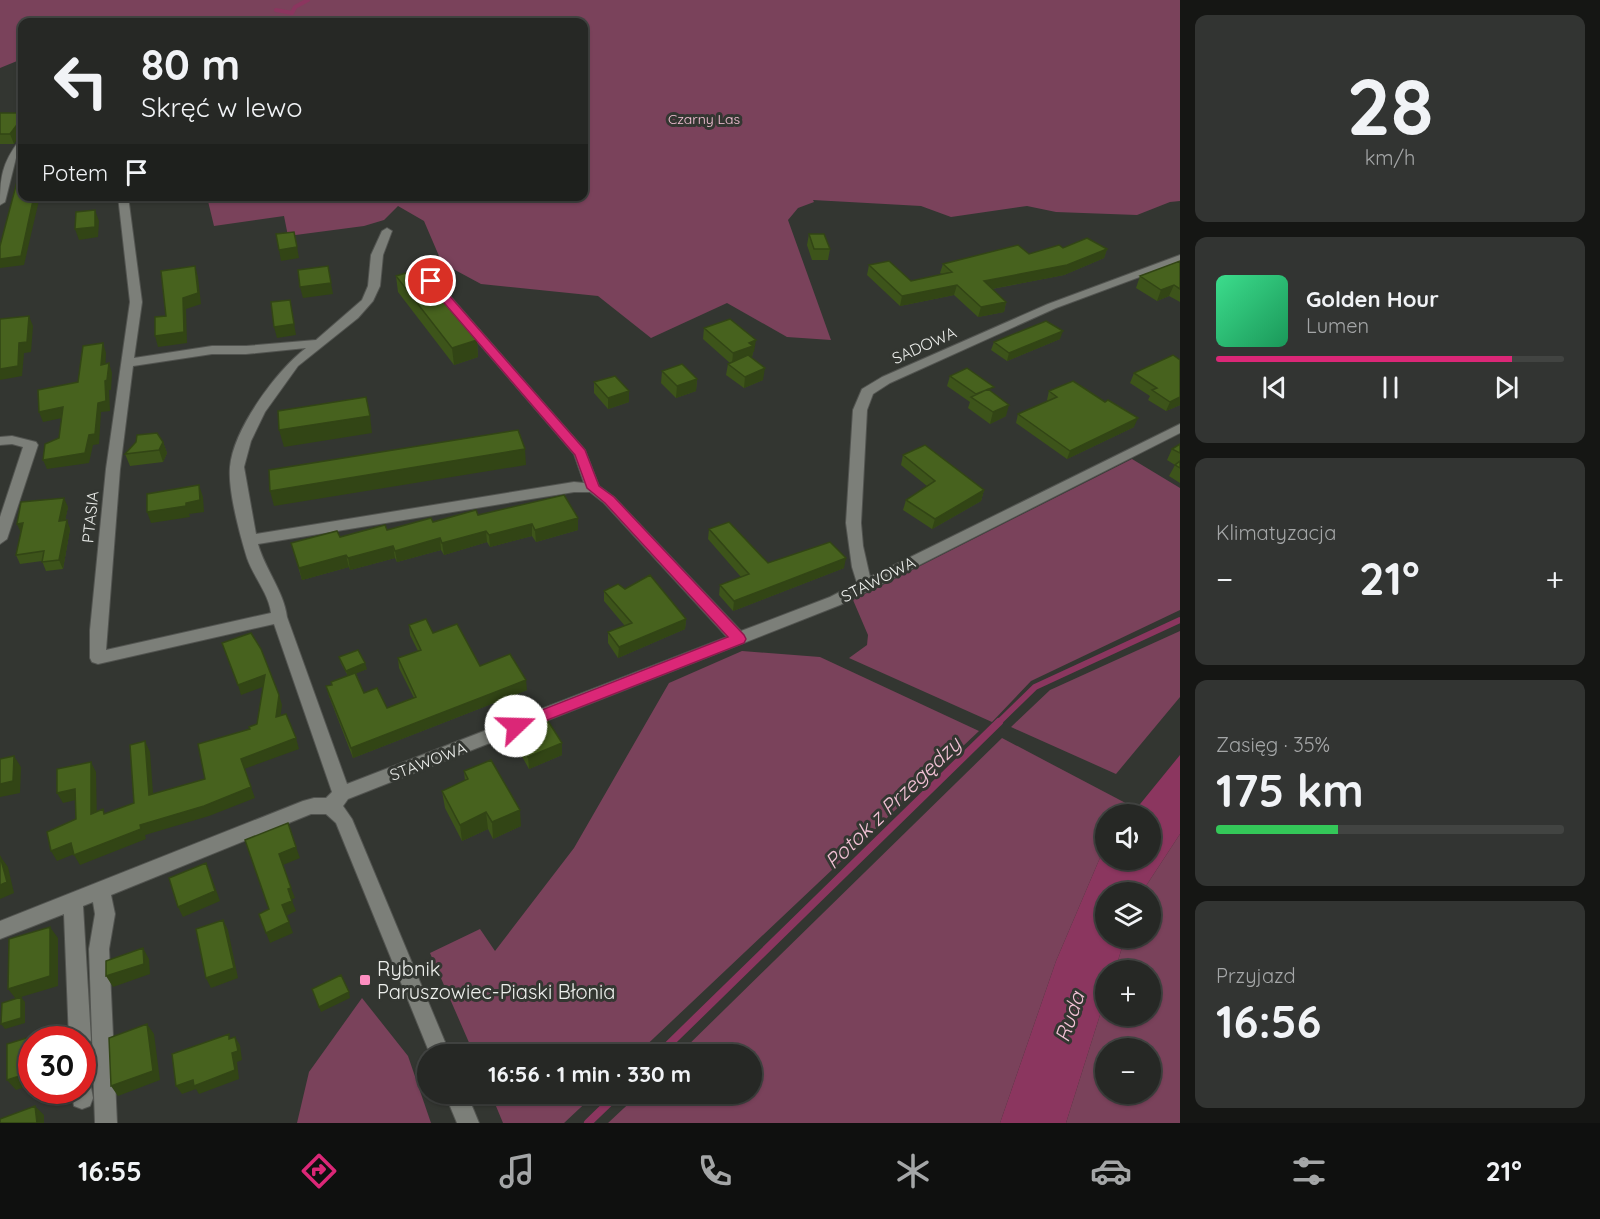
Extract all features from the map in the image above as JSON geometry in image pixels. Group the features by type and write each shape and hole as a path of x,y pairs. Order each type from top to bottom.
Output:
{"street":[{"path":"0,201 11,158 18,148"},
{"name":"PTASIA","path":"124,201 136,302 113,469 98,630 98,658 279,617"},
{"path":"387,231 377,255 374,286 367,301 345,322 315,343 287,371 244,441 237,467 243,513 255,560 278,608 336,801 436,1044"},
{"name":"SADOWA","path":"866,586 860,573 855,530 860,410 867,392 886,380 1052,306 1180,258"},
{"path":"431,281 580,453 593,488 609,500 739,639"},
{"path":"129,363 212,350 246,350 315,343"},
{"name":"STAWOWA","path":"0,930 309,807 336,801 835,601 1180,428"},
{"path":"0,441 12,440 31,445 0,540"},
{"path":"251,540 574,487 593,488"},
{"path":"100,890 105,914 99,950 106,1123"},
{"path":"72,900 76,932 79,1026"},
{"path":"460,1104 468,1123"}],"green space":[{"name":"Czarny Las","path":"0,0 1180,0 1180,201 1170,202 1137,215 1056,212 1027,206 951,217 921,206 813,200 814,202 798,208 788,220 831,340 787,337 727,303 651,338 598,296 481,284 442,263 424,221 398,206 384,220 364,226 288,236 284,216 214,226 208,201 588,201 588,18 18,18 18,61 0,68"},
{"path":"1132,459 1180,488 1180,610 1031,681 992,722 849,658 867,645 868,635 853,600"},
{"path":"1180,631 1180,697 1116,774 1011,727 1050,690"},
{"path":"742,651 820,657 979,731 648,1044 470,1044 430,953 480,929 495,951 574,848 669,683"},
{"path":"1002,738 1127,804 1095,804 1095,869 1056,961 1000,1123 608,1123 628,1104 762,1104 762,1044 689,1044"},
{"path":"1180,834 1180,1123 1066,1123 1097,1026 1161,1026 1161,960 1118,960 1122,948 1161,948 1161,882 1149,882 1156,870 1161,870 1161,863"},
{"path":"362,998 408,1056 417,1082 417,1104 424,1104 431,1123 297,1123 309,1072"},
{"path":"495,1104 584,1104 564,1123 503,1123"}],"water":[{"path":"1180,755 1180,834 1161,863 1161,804 1140,804"},
{"name":"Ruda","path":"1095,869 1156,870 1149,882 1095,882 1095,948 1122,948 1118,960 1095,960 1097,1026 1066,1123 1000,1123 1056,961"}],"building":[{"path":"0,113 18,113 18,123 10,134 0,134"},
{"path":"18,178 18,201 33,201 21,256 0,259 0,246"},
{"path":"95,210 95,227 75,229 76,212"},
{"path":"294,232 297,247 279,250 276,234"},
{"path":"809,234 824,234 830,249 814,249"},
{"path":"1087,238 1107,249 1067,265 984,281 1006,302 981,307 957,285 902,296 869,265 889,261 911,281 952,272 943,264 1018,245 1029,254 1059,245 1063,248"},
{"path":"1180,261 1180,289 1174,285 1161,290 1140,276"},
{"path":"195,266 198,293 183,298 184,332 155,336 155,317 166,316 161,271"},
{"path":"328,266 331,283 300,287 298,270"},
{"path":"419,269 477,340 452,348 396,276"},
{"path":"290,300 294,324 274,327 271,302"},
{"path":"29,316 27,342 19,343 18,366 0,369 0,319"},
{"path":"730,319 756,340 749,343 753,346 733,353 704,328"},
{"path":"1046,321 1063,331 1009,353 994,342"},
{"path":"103,343 101,365 109,363 105,381 106,401 98,403 95,434 89,435 85,453 43,460 45,444 59,438 63,407 39,412 38,390 78,382 83,346"},
{"path":"748,355 765,368 745,377 728,364"},
{"path":"1173,355 1180,360 1180,397 1170,402 1152,390 1157,388 1134,373"},
{"path":"682,364 697,379 677,386 662,371"},
{"path":"967,368 994,387 976,394 950,376"},
{"path":"615,376 629,391 608,398 594,382"},
{"path":"1073,381 1105,402 1108,400 1138,418 1070,451 1018,414 1057,397 1049,391"},
{"path":"988,389 1009,405 993,412 971,397"},
{"path":"366,397 370,416 279,430 278,411"},
{"path":"518,430 525,449 270,491 269,470"},
{"path":"157,433 163,442 159,450 125,454 136,442 137,435"},
{"path":"1180,444 1180,453 1172,449"},
{"path":"925,445 984,490 935,519 906,500 935,481 903,455"},
{"path":"199,485 200,500 186,503 186,506 147,512 147,494"},
{"path":"564,495 578,518 535,530 532,524 489,535 486,531 442,543 440,538 395,551 393,546 348,558 346,555 299,568 291,543 337,531 340,537 385,525 387,530 431,518 433,522 476,510 478,515"},
{"path":"64,498 59,521 67,520 59,560 42,562 44,551 16,555 23,523 17,524 21,502"},
{"path":"729,522 768,563 830,542 846,558 734,601 720,585 749,574 709,529"},
{"path":"650,575 686,619 619,647 608,632 632,623 604,591 618,584 625,589"},
{"path":"426,619 433,633 457,624 480,666 510,654 526,680 351,748 326,686 355,673 364,693 377,688 387,708 416,697 398,658 421,650 409,625"},
{"path":"251,633 261,649 279,695 276,717 286,714 296,738 241,759 251,787 204,806 140,825 141,829 74,855 71,843 51,851 47,832 76,819 75,789 57,793 57,769 91,762 91,814 103,809 104,814 134,803 130,745 145,741 149,795 205,779 198,744 250,729 249,727 257,724 265,675 238,685 222,643"},
{"path":"358,650 365,663 346,671 339,657"},
{"path":"548,721 562,743 528,757 515,735"},
{"path":"14,756 13,781 0,784 0,759"},
{"path":"491,760 520,810 492,822 486,812 460,825 442,791 468,779 464,771"},
{"path":"288,823 296,847 279,854 291,888 288,889 292,901 282,905 289,922 266,933 259,914 269,909 245,840"},
{"path":"0,856 7,882 0,885"},
{"path":"206,863 215,891 178,907 169,878"},
{"path":"223,920 234,968 206,978 196,929"},
{"path":"50,927 50,976 8,989 9,939"},
{"path":"143,948 144,964 106,976 106,961"},
{"path":"341,975 349,992 319,1007 312,989"},
{"path":"21,997 21,1018 1,1024 2,1003"},
{"path":"147,1024 153,1071 111,1086 109,1038"},
{"path":"229,1034 229,1039 235,1037 238,1051 232,1053 235,1070 194,1086 193,1080 176,1086 172,1054"},
{"path":"18,1041 18,1076 7,1080 7,1044"},
{"path":"35,1106 37,1123 0,1123 0,1119"}],"waterway":[{"path":"276,10 292,13 295,7 308,0"},
{"name":"Potok z Przegędzy","path":"997,724 1035,687 1180,620"},
{"name":"Potok z Przegędzy","path":"669,1044 999,722"},
{"name":"Potok z Przegędzy","path":"588,1123 608,1104"}],"place":[{"name":"Rybnik Paruszowiec-Piaski Błonia","path":"365,980"}],"route":[{"path":"431,281 580,453 593,488 609,500 739,639 516,726"}]}
